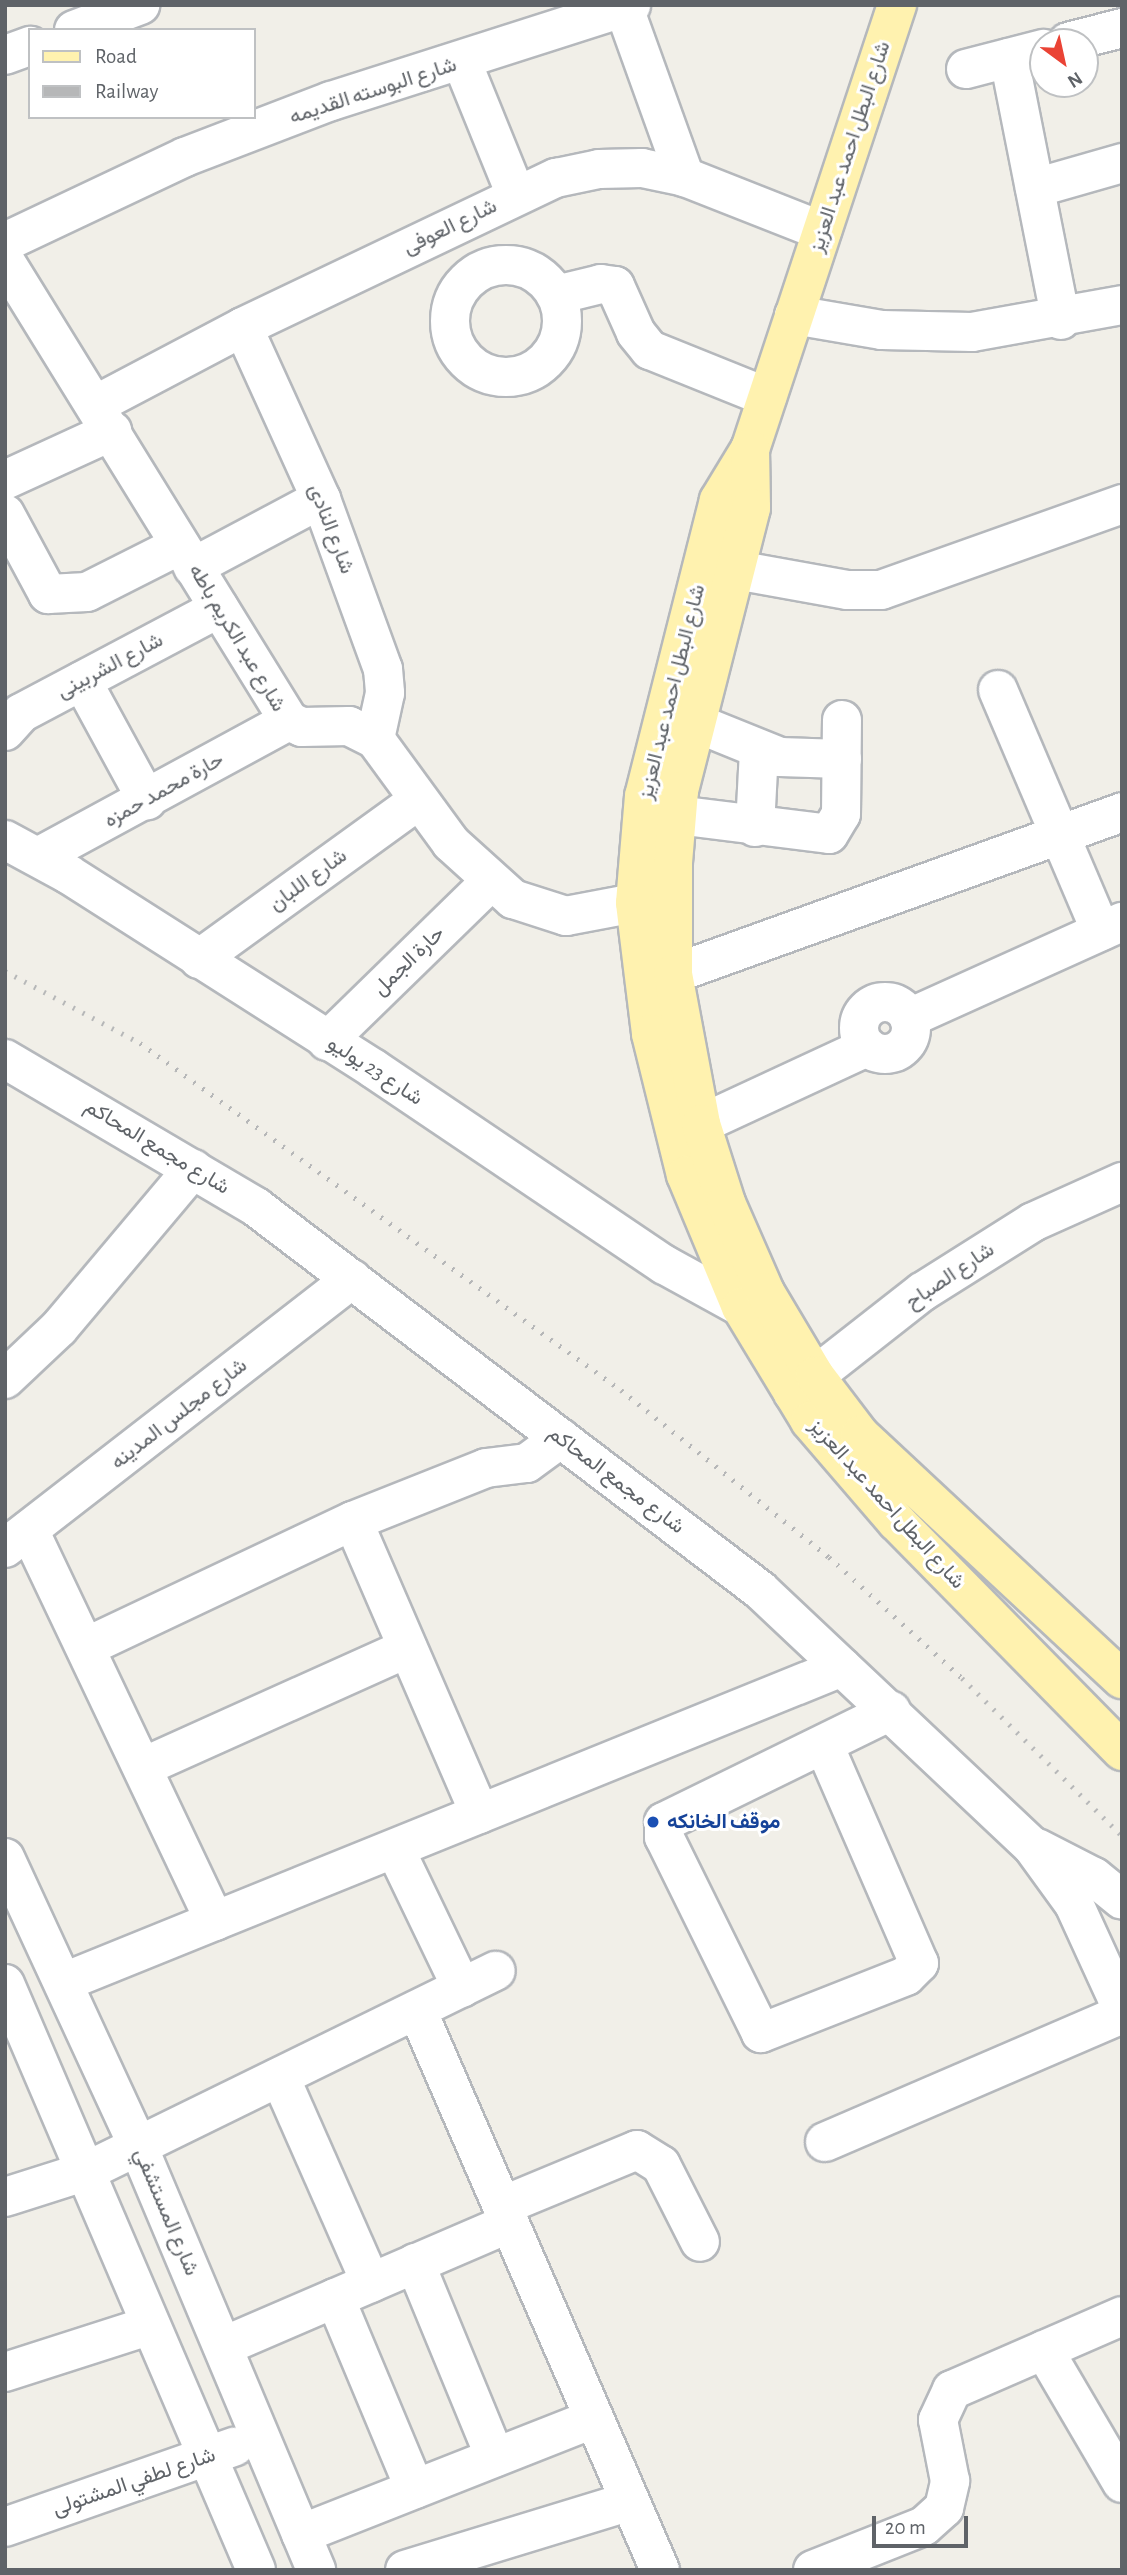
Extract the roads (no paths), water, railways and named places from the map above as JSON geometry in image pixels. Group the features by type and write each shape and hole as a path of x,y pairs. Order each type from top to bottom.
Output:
{"main road":[{"name":"شارع البطل احمد عبد العزيز","path":"897,5 750,449 719,500 643,796 635,903 651,1034 686,1175 741,1307 804,1384 1115,1661"},
{"name":"شارع البطل احمد عبد العزيز","path":"750,449 751,508 696,723 677,815 673,974 701,1124 726,1203 804,1384 810,1421 897,1522 1122,1751"}],"street":[{"path":"79,28 140,5"},
{"path":"628,7 685,177"},
{"name":"شارع البوسته القديمه","path":"5,242 185,157 331,101 463,62 540,21 628,7"},
{"path":"1099,34 1122,28"},
{"path":"5,55 28,47"},
{"path":"966,69 1026,53 1035,188 1061,320"},
{"path":"463,62 516,195"},
{"path":"1035,188 1122,163"},
{"name":"شارع العوفى","path":"5,480 243,327 516,195 598,169 642,168 685,177 822,231"},
{"name":"شارع عبد الكريم باطه","path":"5,261 105,418 289,721 302,727 349,726 375,739"},
{"path":"556,295 601,284 615,286 650,350 767,397"},
{"path":"794,315 882,330 972,332 1061,320 1122,305"},
{"name":"شارع النادى","path":"243,327 321,499 383,669 385,693 375,739"},
{"path":"5,514 48,594 87,592 187,556 321,499"},
{"path":"736,570 847,590 881,590 1122,504"},
{"name":"شارع الشربينى","path":"5,731 22,713 219,608"},
{"path":"82,681 147,800"},
{"path":"701,1124 867,1047 860,1019 874,1004 895,1004 909,1018 1112,926 1060,834 999,690"},
{"path":"677,815 821,837 835,829 841,814 842,720"},
{"name":"حارة محمد حمزه","path":"22,848 147,800 289,721"},
{"path":"696,723 759,751 801,760 842,759"},
{"path":"375,739 418,801 491,881 513,899 566,916 635,903"},
{"path":"755,827 759,751"},
{"name":"شارع اللبان","path":"199,959 418,801"},
{"path":"673,974 1122,812"},
{"name":"شارع 23 يوليو","path":"22,848 327,1041 665,1265 741,1307"},
{"name":"حارة الجمل","path":"327,1041 491,881"},
{"name":"شارع مجمع المحاكم","path":"5,1059 257,1207 760,1590 1032,1846 1074,1904 1122,2012"},
{"path":"5,1379 60,1328 193,1168"},
{"name":"شارع الصباح","path":"804,1384 933,1285 1032,1222 1122,1182"},
{"name":"شارع مجلس المدينه","path":"17,1539 352,1279"},
{"path":"86,1647 354,1521 486,1468 527,1463 561,1438"},
{"path":"354,1521 480,1814"},
{"path":"17,1539 86,1647 215,1921"},
{"path":"143,1767 408,1648"},
{"path":"64,1982 842,1667"},
{"path":"824,1745 919,1963 906,1976 761,2033 662,1828 669,1818 891,1711"},
{"path":"1032,1846 1094,1877 1122,1900"},
{"path":"395,1849 462,1988"},
{"name":"شارع المستشفي","path":"5,1858 138,2146 316,2570"},
{"path":"5,2197 87,2171 496,1971"},
{"path":"5,1984 15,2030 87,2171 151,2325 211,2456 256,2570"},
{"path":"417,2010 660,2570"},
{"path":"825,2143 1122,2012"},
{"path":"280,2077 370,2283"},
{"path":"224,2346 415,2263 506,2214 637,2150 661,2165 700,2242"},
{"path":"415,2263 495,2457"},
{"path":"335,2298 415,2489"},
{"path":"813,2570 936,2518 949,2495 938,2420 945,2399 1044,2350 1122,2316"},
{"path":"5,2372 151,2325"},
{"path":"1044,2350 1122,2483"},
{"path":"301,2533 593,2419"},
{"name":"شارع لطفي المشتولى","path":"5,2527 262,2436"},
{"path":"405,2570 630,2501"}],"railway":[{"path":"5,971 140,1043 621,1390 829,1557 962,1678 1122,1836"}],"place":[{"name":"موقف الخانكه","path":"653,1822"}]}
